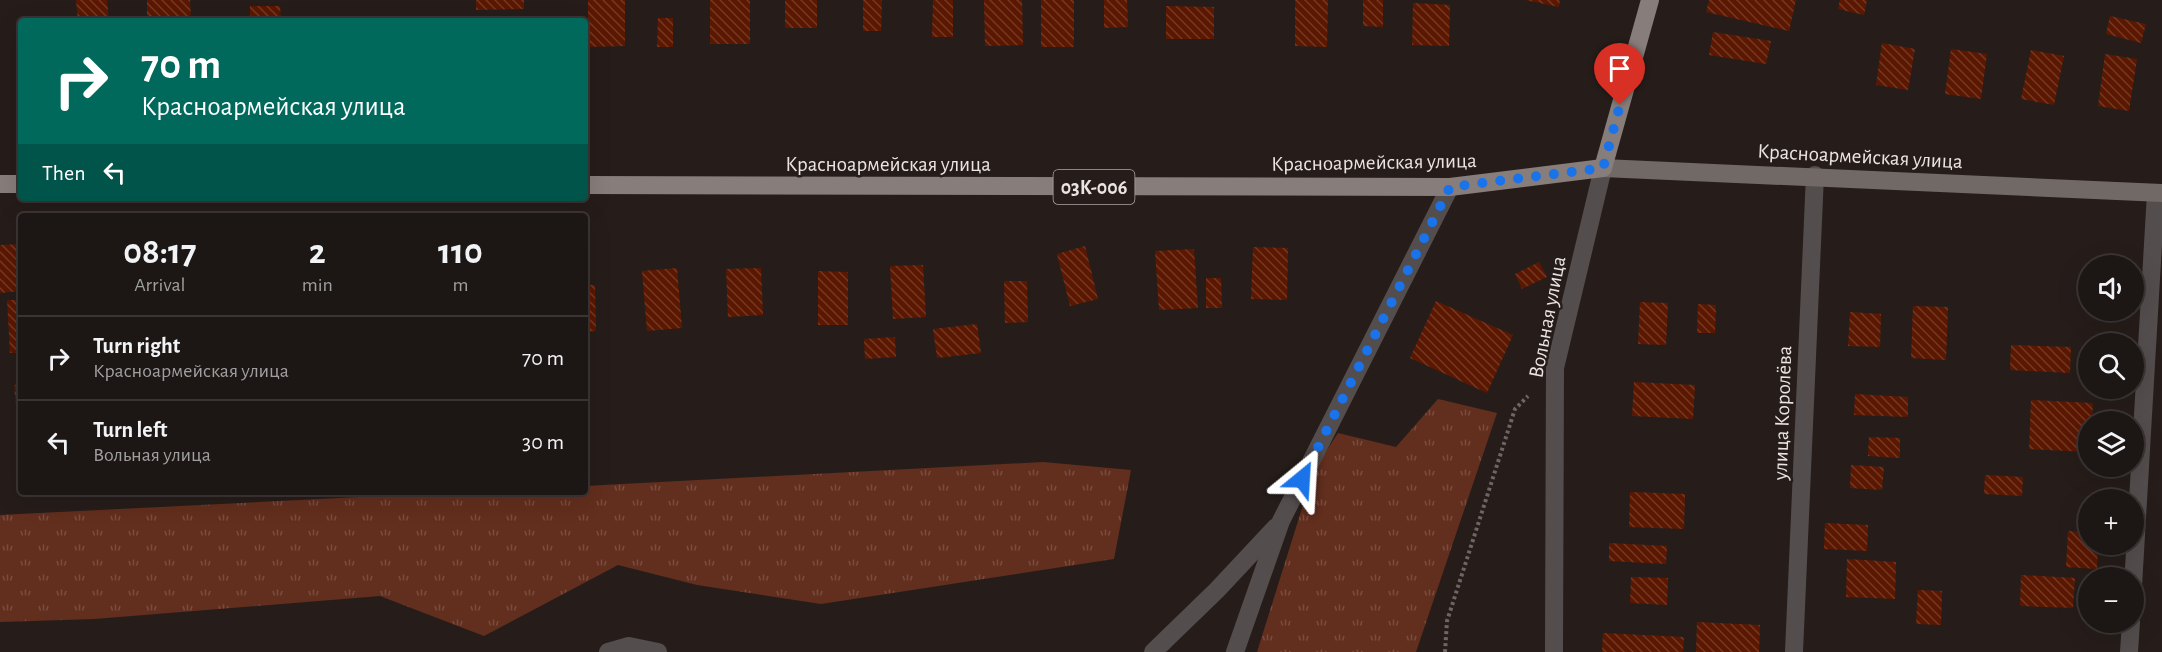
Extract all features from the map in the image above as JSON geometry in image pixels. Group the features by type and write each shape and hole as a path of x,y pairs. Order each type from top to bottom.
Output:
{"main road":[{"name":"Вольная улица","path":"1603,168 1650,0"},
{"name":"Красноармейская улица","path":"588,185 1450,187 1603,168"},
{"path":"0,184 18,184"}],"street":[{"name":"Красноармейская улица","path":"1603,168 2159,193"},
{"name":"Вольная улица","path":"1554,652 1555,368 1603,168"},
{"name":"улица Королёва","path":"1794,652 1815,176"},
{"path":"1235,652 1281,521 1450,187"},
{"path":"2134,567 2159,193"},
{"path":"1153,652 1217,590 1281,521"},
{"path":"2129,652 2130,633"},
{"path":"608,652 629,645 658,652"}],"path":[{"path":"1445,652 1447,621 1515,409 1555,368"}],"green space":[{"path":"1438,399 1497,413 1416,652 1257,652 1314,470 1338,433 1396,447"},
{"path":"1043,462 1131,470 1114,559 821,604 697,585 618,565 484,636 380,596 94,619 0,622 0,515 399,495 588,495 588,486"}],"building":[{"path":"76,0 107,0 109,18 78,18"},
{"path":"147,0 190,0 191,18 147,18"},
{"path":"476,0 524,0 524,9 476,10"},
{"path":"588,0 625,0 625,46 588,47"},
{"path":"710,0 750,0 750,44 710,44"},
{"path":"785,0 817,0 817,28 785,28"},
{"path":"863,0 882,0 881,31 863,31"},
{"path":"933,0 953,0 953,37 932,37"},
{"path":"984,0 1022,0 1023,45 985,46"},
{"path":"1041,0 1074,0 1074,47 1041,47"},
{"path":"1104,0 1127,0 1128,27 1104,28"},
{"path":"1295,0 1328,0 1327,47 1295,46"},
{"path":"1363,0 1383,0 1383,27 1363,26"},
{"path":"1525,0 1560,0 1559,7"},
{"path":"1709,0 1796,0 1789,31 1706,12"},
{"path":"1840,0 1867,0 1864,15 1838,9"},
{"path":"1413,3 1450,5 1449,46 1412,45"},
{"path":"250,6 280,6 281,18 250,18"},
{"path":"1166,6 1214,7 1214,39 1166,39"},
{"path":"2110,16 2146,24 2141,43 2106,34"},
{"path":"658,18 673,18 673,47 657,47"},
{"path":"1713,32 1771,41 1766,64 1709,55"},
{"path":"1882,43 1915,49 1908,90 1876,85"},
{"path":"1951,49 1987,54 1981,99 1945,94"},
{"path":"2031,50 2064,56 2054,105 2021,99"},
{"path":"2105,54 2137,59 2129,111 2098,106"},
{"path":"18,244 18,291 0,293 0,245"},
{"path":"1085,246 1098,299 1070,306 1057,254"},
{"path":"1253,247 1288,248 1287,300 1251,299"},
{"path":"1194,249 1198,308 1159,310 1155,251"},
{"path":"1539,262 1547,277 1522,289 1515,274"},
{"path":"923,265 926,317 893,319 890,266"},
{"path":"677,268 682,328 647,331 642,271"},
{"path":"761,268 763,315 728,317 726,269"},
{"path":"818,271 848,272 848,325 818,325"},
{"path":"1206,278 1221,278 1222,308 1206,308"},
{"path":"1004,281 1027,281 1028,322 1005,323"},
{"path":"588,285 595,285 596,331 588,332"},
{"path":"7,300 18,300 18,353 10,353"},
{"path":"1436,301 1513,335 1487,393 1410,358"},
{"path":"1640,302 1668,303 1666,345 1638,344"},
{"path":"1698,304 1716,305 1715,333 1697,333"},
{"path":"1913,306 1948,307 1946,360 1911,358"},
{"path":"1850,312 1881,314 1880,347 1848,346"},
{"path":"977,324 981,353 937,358 933,329"},
{"path":"895,337 896,357 865,359 864,339"},
{"path":"2011,345 2071,347 2070,373 2010,370"},
{"path":"1634,382 1695,385 1693,419 1632,416"},
{"path":"18,384 18,424 14,385"},
{"path":"1855,394 1908,397 1908,417 1854,415"},
{"path":"2031,400 2093,403 2093,411 2078,411 2078,451 2029,449"},
{"path":"1869,437 1900,438 1900,458 1868,456"},
{"path":"1851,465 1884,467 1882,490 1850,488"},
{"path":"1985,475 2023,477 2022,496 1984,494"},
{"path":"1630,492 1685,494 1684,529 1629,527"},
{"path":"1825,523 1868,525 1867,551 1824,549"},
{"path":"2068,531 2078,532 2078,555 2098,555 2097,567 2066,567"},
{"path":"1609,543 1667,546 1666,564 1609,561"},
{"path":"1847,559 1896,562 1895,599 1846,597"},
{"path":"2021,575 2075,578 2073,608 2020,606"},
{"path":"1631,577 1668,578 1667,605 1630,603"},
{"path":"1918,590 1942,591 1941,625 1916,624"},
{"path":"1697,622 1760,625 1759,652 1696,652"},
{"path":"1603,633 1684,637 1683,652 1602,652"}],"route":[{"path":"1302,479 1450,187 1603,168 1620,105"}]}
